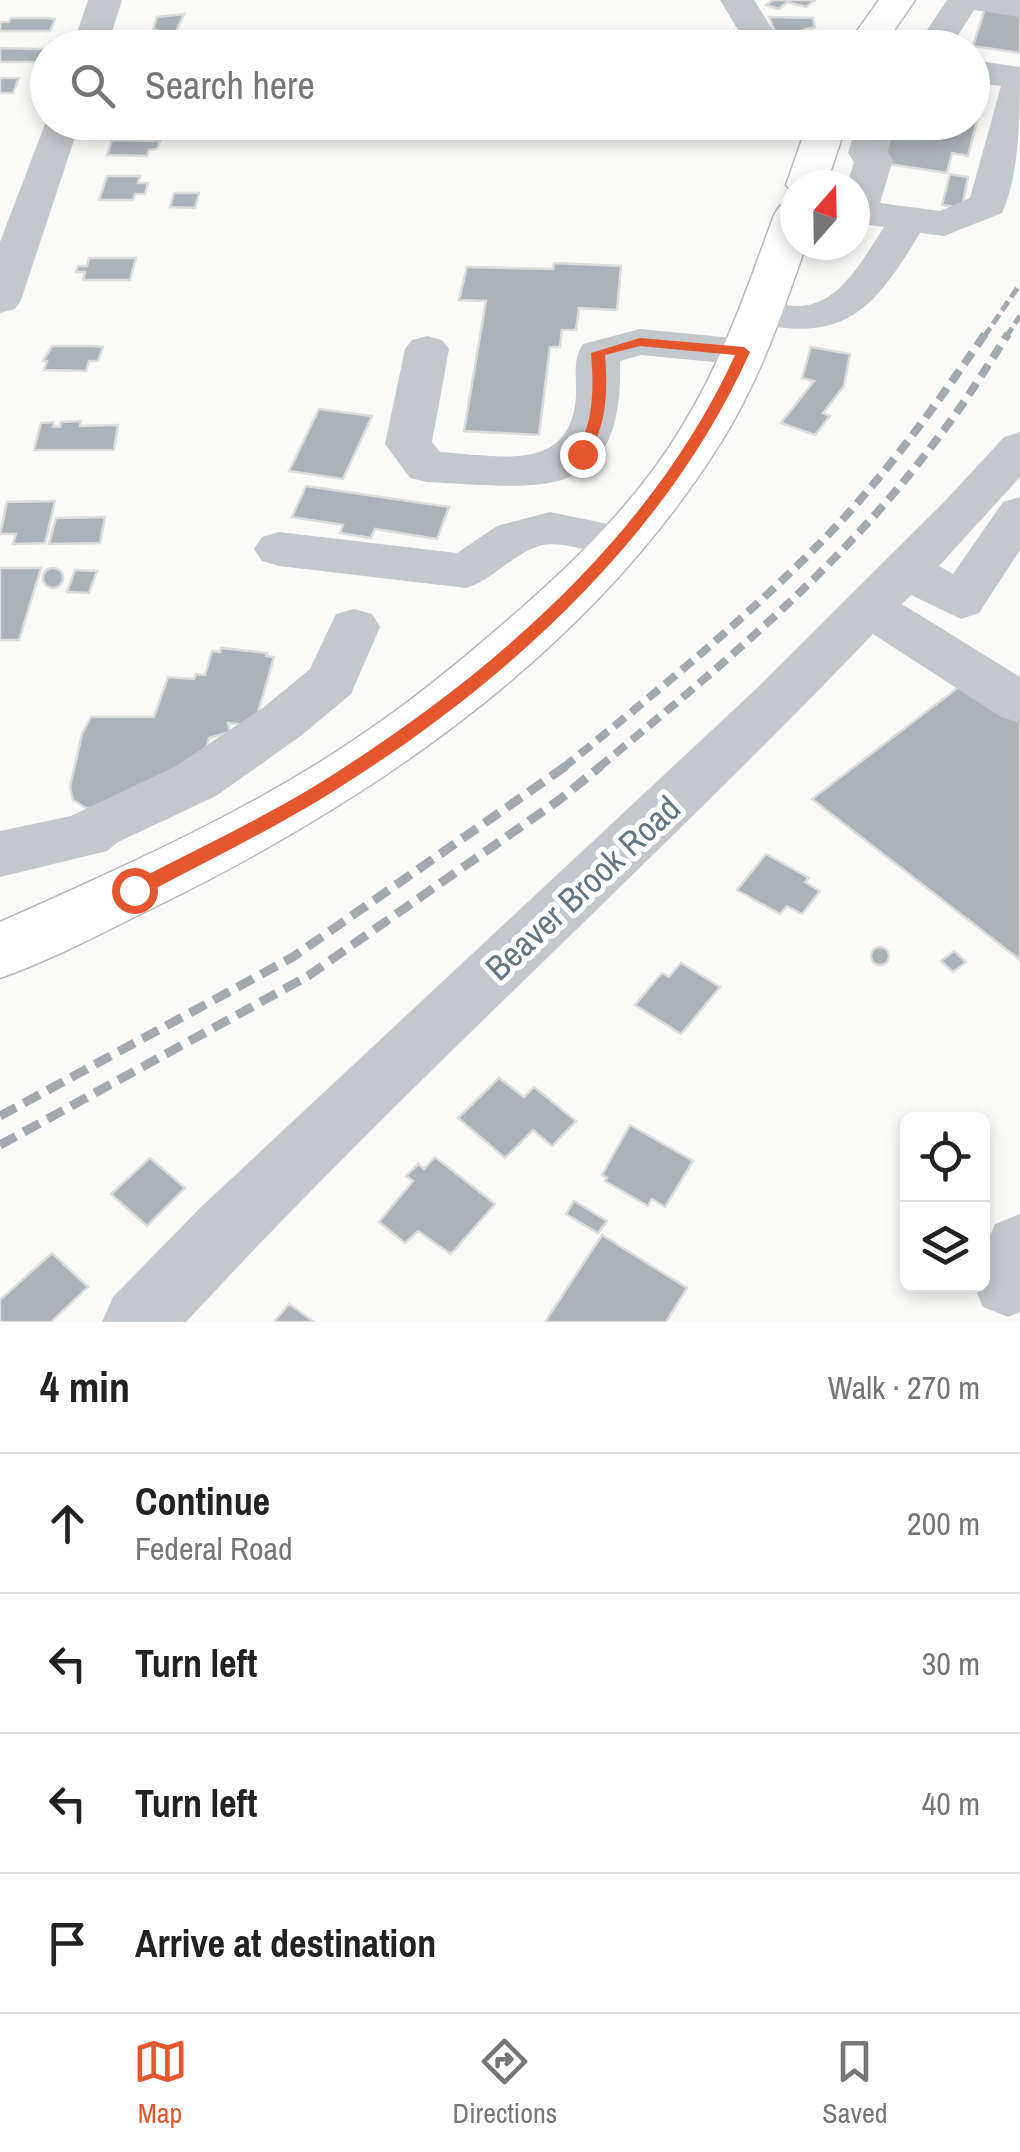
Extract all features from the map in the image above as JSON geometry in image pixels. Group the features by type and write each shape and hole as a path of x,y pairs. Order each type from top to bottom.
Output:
{"main road":[{"path":"876,30 897,0"},
{"path":"811,170 822,140"},
{"path":"0,951 134,890 315,794 456,696 572,594 657,501 719,406 780,256"}],"street":[{"path":"94,30 105,0"},
{"path":"737,0 756,30"},
{"path":"944,30 964,0"},
{"path":"972,0 1020,7"},
{"path":"870,213 944,224 988,205 1020,80 990,74"},
{"path":"0,300 56,140"},
{"path":"870,171 874,160 867,153 871,140"},
{"path":"427,349 408,444 427,466 554,470 582,454 594,432 601,387 598,353 640,342 752,332 832,311 859,294 909,219"},
{"name":"Beaver Brook Road","path":"138,1322 231,1221 746,734 888,589 1008,505 1020,447"},
{"path":"279,549 466,571 514,538 550,528 620,542"},
{"path":"888,589 1020,704"},
{"path":"0,854 87,835 98,826 196,781 246,750 332,680 354,627"}],"building":[{"path":"773,0 815,0 806,7 787,2 779,9 766,5"},
{"path":"985,8 1020,13 1020,53 990,49 990,30 978,30"},
{"path":"184,14 177,30 153,30 157,17"},
{"path":"769,17 813,18 815,27 804,30 774,30"},
{"path":"11,18 55,19 50,30 0,31 0,22 9,22"},
{"path":"0,48 30,49 30,62 0,62"},
{"path":"0,78 19,78 13,93 0,93"},
{"path":"112,140 160,141 147,156 107,155"},
{"path":"889,140 972,140 968,156 952,153 947,173 882,163"},
{"path":"950,174 968,177 962,208 942,205"},
{"path":"107,176 140,176 138,183 148,183 145,194 135,194 133,200 99,200"},
{"path":"174,193 199,193 195,208 170,207"},
{"path":"89,258 136,258 130,280 83,280 85,272 76,272 78,266 87,266"},
{"path":"554,263 621,266 617,310 579,308 576,330 562,330 560,347 550,347 539,435 464,431 486,301 459,300 467,267 553,269"},
{"path":"52,346 103,347 98,361 89,361 86,371 44,370 47,361 43,361"},
{"path":"811,347 850,354 844,386 823,413 830,416 815,435 781,423 814,381 802,378"},
{"path":"319,409 372,416 343,479 289,471"},
{"path":"81,421 80,426 118,425 114,450 34,450 41,423 54,422 53,427 60,427 61,422"},
{"path":"306,486 449,507 437,539 375,529 371,538 340,533 343,525 292,517"},
{"path":"55,501 45,543 13,544 16,534 0,534 7,502"},
{"path":"105,517 100,543 49,544 56,518"},
{"path":"0,568 41,568 19,640 0,640"},
{"path":"53,568 63,578 53,588 43,578"},
{"path":"75,570 97,571 89,593 67,592"},
{"path":"221,648 274,657 254,726 228,723 230,732 209,738 206,749 133,795 99,809 86,808 73,800 70,787 82,734 91,717 154,717 168,677 194,679 196,674 205,675 212,651 220,652"},
{"path":"964,683 1020,722 1020,960 812,799"},
{"path":"766,854 809,878 805,882 820,891 802,914 787,906 780,914 737,890"},
{"path":"880,947 889,956 880,965 871,956"},
{"path":"954,951 966,962 953,972 941,961"},
{"path":"681,963 720,987 681,1034 635,1005 662,973 669,977"},
{"path":"499,1078 524,1097 534,1087 576,1121 552,1146 533,1130 505,1158 458,1118"},
{"path":"630,1125 693,1161 665,1207 652,1199 648,1206 605,1181 607,1178 602,1175"},
{"path":"435,1157 495,1204 451,1254 418,1231 405,1243 379,1222 413,1181 406,1176 418,1164 424,1169"},
{"path":"150,1158 185,1188 147,1226 111,1194"},
{"path":"574,1201 607,1221 598,1233 566,1214"},
{"path":"602,1235 687,1288 666,1322 545,1322"},
{"path":"52,1253 88,1287 51,1322 0,1322 0,1300"},
{"path":"289,1304 314,1322 274,1322"}],"railway":[{"path":"984,337 1020,284"},
{"path":"1008,334 1020,316"},
{"path":"563,768 665,685 826,537 890,464 985,334"},
{"path":"598,768 735,652 864,527 949,423 1008,334"},
{"path":"0,1116 293,957 566,766"},
{"path":"0,1145 308,976 559,800 601,766"}],"route":[{"path":"134,890 315,794 456,696 572,594 657,501 719,406 744,352 640,342 598,353 601,387 594,432 582,454"}]}
